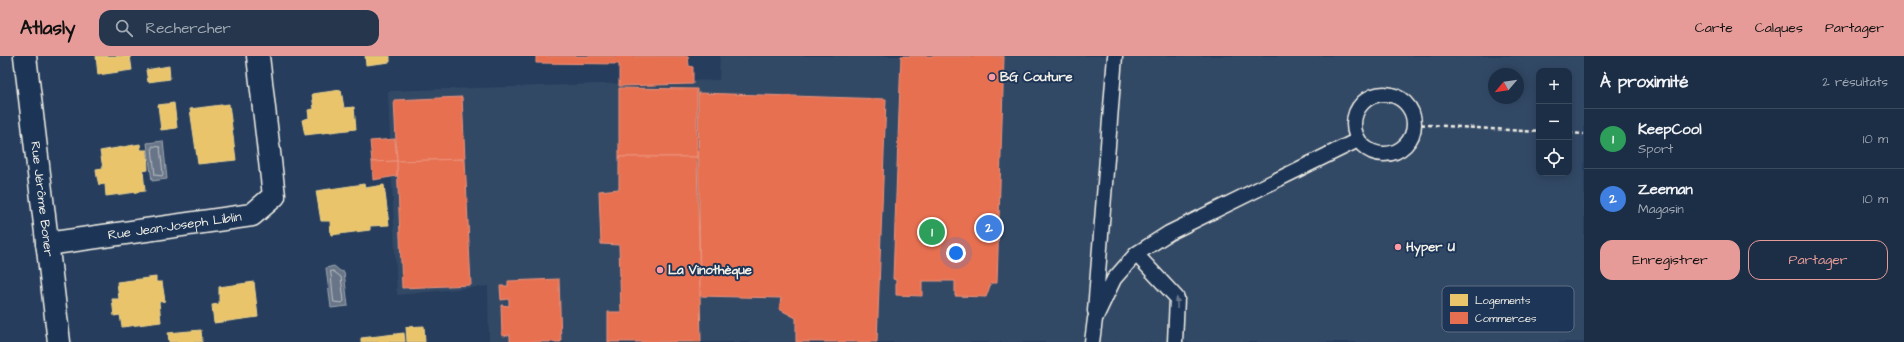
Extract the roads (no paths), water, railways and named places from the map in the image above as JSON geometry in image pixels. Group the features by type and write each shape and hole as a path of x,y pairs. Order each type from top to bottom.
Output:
{"street":[{"name":"Rue Jérôme Boner","path":"25,56 59,342"},
{"name":"Rue Jean-Joseph Liblin","path":"47,244 252,215 274,196 258,56"}],"lane":[{"path":"1092,342 1115,56"},
{"path":"1377,94 1395,95 1403,100 1413,115 1414,124 1412,134 1408,142 1401,149 1392,153 1382,154 1373,152 1358,140 1354,122 1356,112 1364,101 1377,94"},
{"path":"1095,319 1114,279 1136,254 1169,233 1358,140"},
{"path":"1136,254 1178,298 1174,342"}],"water":[{"path":"163,141 167,179 152,181 147,143"},
{"path":"334,266 340,271 344,272 348,306 331,308 326,268"}],"place":[{"name":"BG Couture","path":"992,77"},
{"name":"Zeeman","path":"989,228"},
{"name":"KeepCool","path":"932,232"},
{"name":"Hyper U","path":"1398,247"},
{"name":"La Vinothèque","path":"660,270"}]}
